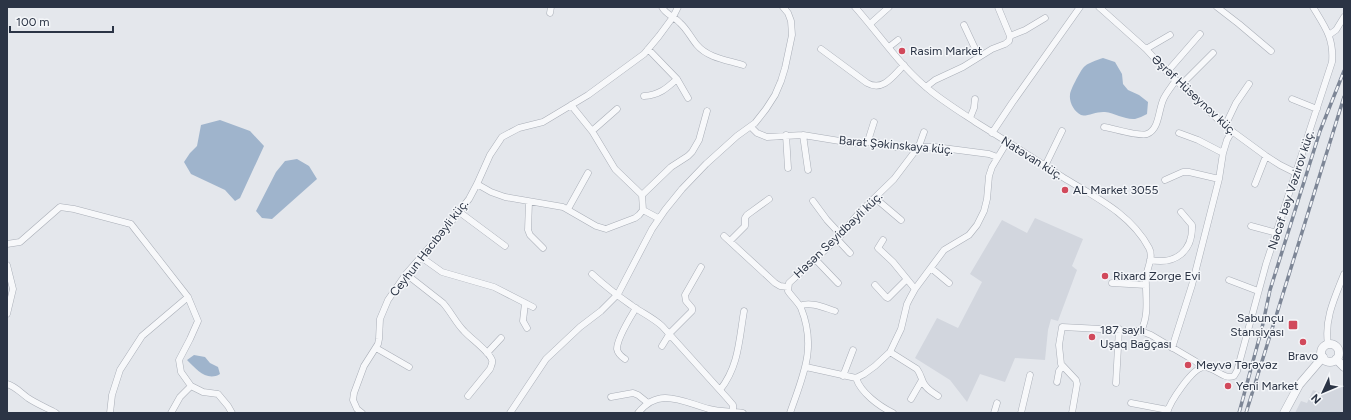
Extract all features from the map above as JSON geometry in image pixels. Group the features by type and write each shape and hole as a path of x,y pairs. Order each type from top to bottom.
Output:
{"street":[{"path":"662,7 667,15 673,17 682,25 702,50 710,55 743,65"},
{"name":"Ceyhun Hacıbəyli küç.","path":"362,413 357,409 353,400 354,393 364,366 376,348 379,339 380,320 392,294 406,274 448,226 468,199 477,184 490,154 502,137 519,128 543,122 588,95 648,49 673,17 678,7"},
{"path":"510,413 546,359 580,327 595,317 618,294 658,218 682,189 742,132 751,127 759,119 775,95 790,51 792,29 791,21 788,13 783,7"},
{"name":"Natəvan küç.","path":"855,7 904,65 926,87 942,100 1124,217 1149,248 1150,260 1147,271 1146,285 1147,302 1145,320 1141,331"},
{"path":"870,24 889,7"},
{"path":"926,87 935,80 958,70 992,49 1006,44 1009,41 1010,36 998,7"},
{"path":"992,132 1080,7"},
{"name":"Əşrəf Hüseynov küç.","path":"1099,7 1146,49 1167,72 1225,126 1280,166 1296,173"},
{"path":"1217,7 1271,51"},
{"name":"Nəcəf bəy Vəzirov küç.","path":"1203,367 1209,368 1225,376 1232,377 1237,372 1258,291 1332,62 1332,46 1329,35 1313,7"},
{"path":"1329,35 1336,30 1344,17"},
{"path":"1010,36 1025,30 1045,18"},
{"path":"964,25 979,57"},
{"path":"1167,72 1200,34"},
{"path":"1146,49 1170,35"},
{"path":"888,47 898,40"},
{"path":"648,49 677,79 688,98"},
{"path":"821,49 867,83 876,87 884,84 904,65"},
{"path":"1181,85 1213,53"},
{"path":"644,96 659,94 666,90 677,79"},
{"path":"1104,126 1140,135 1147,134 1153,130 1157,123 1164,98 1176,80"},
{"path":"1225,126 1236,103 1249,84"},
{"path":"970,118 976,99"},
{"path":"1292,99 1317,109"},
{"path":"477,184 497,195 568,209 596,226 606,229 635,218 643,210 642,195 615,169 592,131 571,105"},
{"path":"592,131 617,109"},
{"path":"642,195 671,167 692,152 699,140 707,111"},
{"path":"868,141 874,122"},
{"name":"Barat Şəkinskaya küç.","path":"751,127 757,133 767,137 803,135 852,143 868,141 896,147 919,146 960,150 989,154 997,157"},
{"path":"1045,166 1062,131"},
{"path":"1172,348 1192,284 1219,179 1226,140 1232,131"},
{"name":"Həsən Seyidbəyli küç.","path":"790,413 806,367 808,334 800,306 790,294 788,287 793,279 839,237 859,213 894,179 919,146 924,132"},
{"path":"1179,133 1198,140 1223,153"},
{"path":"786,135 788,168"},
{"path":"803,135 808,170"},
{"path":"806,367 856,378 875,366 890,352 901,329 907,304 915,289 944,250 969,235 977,225 984,211 987,199 989,176 997,157 1007,142"},
{"path":"1255,184 1266,156"},
{"path":"1165,180 1183,172 1190,172 1219,179"},
{"path":"568,209 588,173"},
{"path":"875,198 901,220"},
{"path":"730,241 745,226 745,218 747,215 768,199"},
{"path":"813,201 850,253"},
{"path":"528,202 528,230 530,235 543,248"},
{"path":"7,244 20,242 60,207 74,209 131,224 188,297 198,321 179,360 181,372 191,386 204,392 218,394 232,413"},
{"path":"643,210 658,218"},
{"path":"458,211 505,246"},
{"path":"1150,260 1160,262 1171,260 1186,249 1192,231 1192,225 1181,212"},
{"path":"1251,226 1277,233"},
{"path":"724,236 774,283 780,286 788,287"},
{"path":"883,240 878,248 894,262 915,289"},
{"path":"421,257 442,272 494,287 533,307"},
{"path":"815,259 838,283"},
{"path":"7,266 13,289 7,314"},
{"path":"662,346 670,334 692,311 692,308 686,301 685,295 701,267"},
{"path":"931,268 949,283"},
{"path":"406,274 443,303 462,329 492,359 490,369 468,396"},
{"path":"592,274 636,308 652,317 670,334 733,406 733,412"},
{"path":"1328,344 1326,334 1329,314 1344,274"},
{"path":"875,285 888,298 907,279"},
{"path":"1229,280 1258,291"},
{"path":"1112,283 1146,285"},
{"path":"110,413 112,395 120,370 142,336 188,297"},
{"path":"525,303 523,321 527,328"},
{"path":"800,306 813,305 835,312"},
{"path":"625,359 619,354 617,349 621,335 636,308"},
{"path":"720,390 726,382 737,356 744,311"},
{"path":"1072,413 1077,384 1073,377 1062,367 1060,360 1059,345 1062,327 1141,331 1151,335 1203,367 1176,394 1167,411 1131,403"},
{"path":"1116,383 1119,329"},
{"path":"487,353 501,338"},
{"path":"1328,344 1335,345 1338,349 1336,359 1329,361 1323,357 1321,353 1322,348 1328,344"},
{"path":"376,348 409,367"},
{"path":"843,376 853,350"},
{"path":"890,352 917,369 929,390 938,396"},
{"path":"1284,413 1299,385 1323,357"},
{"path":"1336,359 1344,367"},
{"path":"1057,382 1059,371 1062,367"},
{"path":"1021,413 1030,375"},
{"path":"856,378 860,386 870,398 892,413"},
{"path":"911,399 922,380"},
{"path":"7,384 14,386 35,403 56,413"},
{"path":"171,413 180,398 191,386"},
{"path":"611,397 633,393 648,403"},
{"path":"638,413 648,403 658,399 670,398 689,402 712,410 743,413"},
{"path":"994,413 997,402"}],"shaded area":[{"path":"1035,218 1083,239 1072,266 1077,270 1058,321 1051,319 1048,330 1045,360 1015,358 1005,382 980,374 967,402 950,380 915,358 937,318 958,328 982,282 970,274 1002,220 1027,233"},
{"path":"1344,387 1344,413 1295,413 1301,401 1307,403 1313,390 1323,394 1325,388"}],"water":[{"path":"1103,58 1115,62 1122,74 1123,84 1128,90 1139,95 1148,102 1147,114 1136,119 1131,119 1105,112 1081,115 1074,109 1070,101 1070,95 1078,77 1085,66"},
{"path":"220,120 250,131 264,146 240,198 235,201 225,190 191,174 184,162 197,146 201,125"},
{"path":"297,159 309,166 317,179 272,219 262,218 256,211 276,172 285,161"},
{"path":"194,355 205,357 210,363 218,367 220,374 211,376 202,373 187,360"}],"railway":[{"path":"1239,413 1262,328 1270,290 1320,131 1344,71"},
{"path":"1246,413 1344,97"}],"place":[{"name":"Rasim Market","path":"902,51"},
{"name":"AL Market 3055","path":"1065,190"},
{"name":"Rixard Zorge Evi","path":"1105,276"},
{"name":"Sabunçu Stansiyası","path":"1293,325"},
{"name":"187 saylı Uşaq Bağçası","path":"1092,337"},
{"name":"Bravo","path":"1303,342"},
{"name":"Meyvə Tərəvəz","path":"1188,365"},
{"name":"Yeni Market","path":"1228,386"}]}
